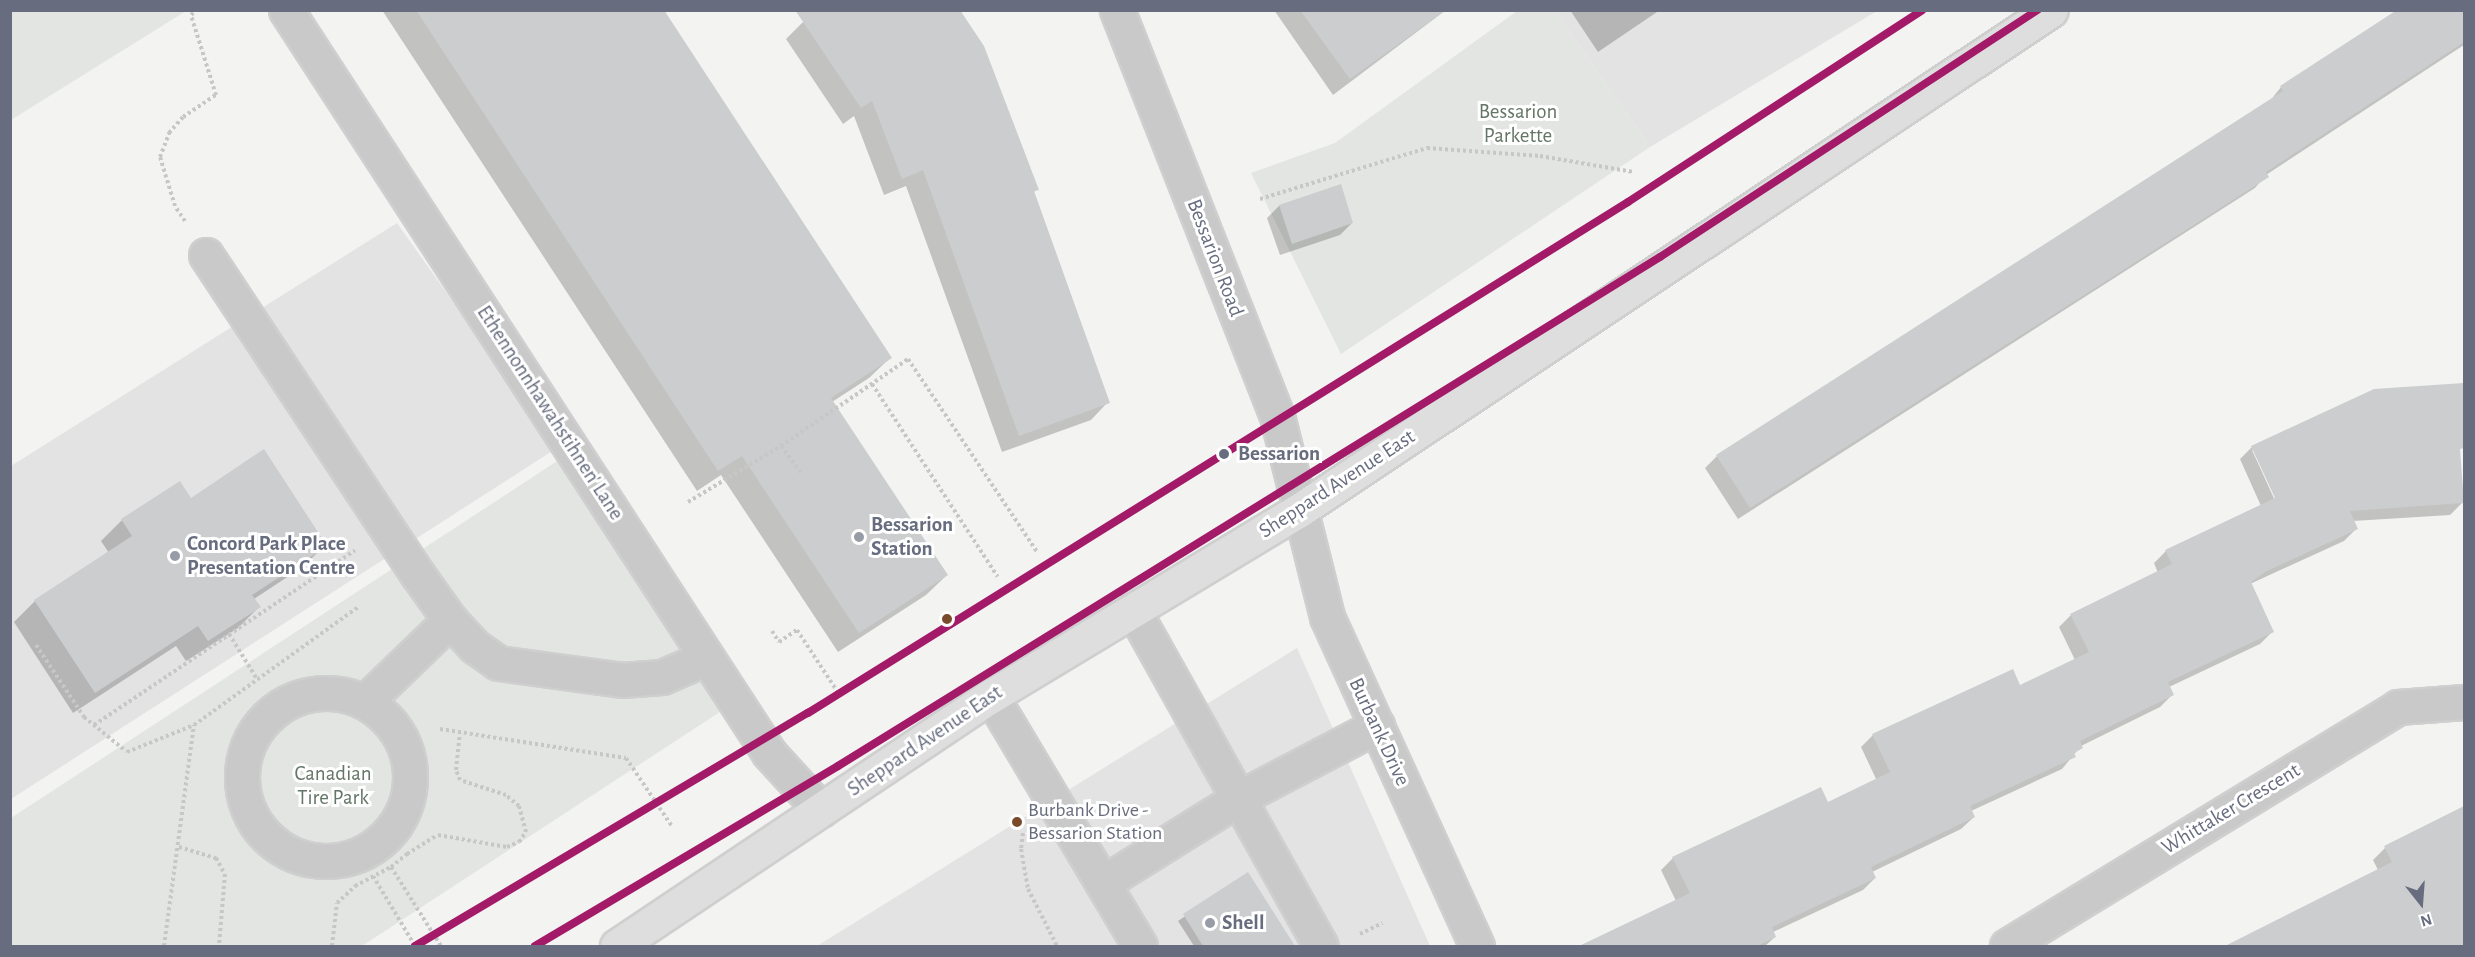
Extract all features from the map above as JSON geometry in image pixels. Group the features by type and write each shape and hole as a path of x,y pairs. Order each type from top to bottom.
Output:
{"main road":[{"name":"Sheppard Avenue East","path":"624,945 991,696 1298,511 2051,10"}],"street":[{"name":"Ethennonnhawahstihnen' Lane","path":"286,10 769,753 821,810"},
{"name":"Bessarion Road","path":"1118,10 1277,416 1298,511"},
{"path":"206,255 450,620 498,663 560,674 622,680 662,677 706,658"},
{"name":"Burbank Drive","path":"1298,511 1327,617 1477,946"},
{"path":"1133,610 1321,946"},
{"path":"366,701 450,620"},
{"path":"312,693 340,693 366,701 389,718 404,742 411,769 409,797 398,823 378,844 354,857 326,862 298,857 273,844 255,823 243,788 242,770 248,743 263,719 285,702 312,693"},
{"path":"991,696 1140,946"},
{"name":"Whittaker Crescent","path":"2007,946 2398,707 2464,702"},
{"path":"1103,884 1239,798 1377,726"}],"path":[{"path":"196,10 191,15 216,95 183,117 169,133 160,157 175,206 206,255"},
{"path":"1260,199 1427,148 1540,156 1634,172"},
{"path":"688,502 781,446 908,359 1037,552"},
{"path":"872,384 998,577"},
{"path":"781,446 801,473"},
{"path":"94,725 363,544"},
{"path":"36,645 84,717 127,752 194,725 358,607"},
{"path":"772,631 779,642 797,630 837,691"},
{"path":"229,634 257,679"},
{"path":"164,946 194,725"},
{"path":"440,729 626,758 673,828"},
{"path":"332,946 337,903 373,876 391,867 438,835 507,848 519,842 526,832 519,806 506,795 460,780 456,770 460,733"},
{"path":"1024,828 1022,849 1028,889 1057,946"},
{"path":"179,847 216,858 225,874 219,946"},
{"path":"391,867 441,946"},
{"path":"373,876 414,946"}],"shaded area":[{"path":"1555,11 1877,11 1650,147"},
{"path":"397,223 557,448 11,799 11,466"},
{"path":"1297,648 1430,946 817,946"}],"green space":[{"path":"11,10 186,10 186,11 11,120"},
{"name":"Bessarion Parkette","path":"1517,11 1555,11 1650,147 1341,354 1251,173 1335,143"},
{"name":"Canadian Tire Park","path":"568,454 732,704 362,946 11,946 11,818"}],"building":[{"path":"416,10 664,10 892,358 831,398 948,575 859,633 742,456 718,471"},
{"path":"795,10 960,10 984,46 1039,190 1034,191 1110,403 1019,436 923,170 902,179 872,101 861,108"},
{"path":"1300,10 1446,10 1350,79"},
{"path":"2397,10 2464,10 2464,42 2266,172 2269,177 1750,508 1716,455 2283,91 2280,86"},
{"path":"1341,184 1353,223 1292,244 1279,205"},
{"path":"2464,383 2464,448 2460,449 2464,503 2350,511 2358,529 2265,572 2251,582 2274,632 2168,682 2174,695 2080,741 2083,748 2074,753 2076,757 1970,806 1975,817 1871,867 1876,878 1772,927 1776,937 1757,946 1579,946 1690,893 1672,857 1821,787 1828,802 1890,772 1872,734 2013,669 2020,685 2089,652 2070,614 2172,564 2165,550 2275,498 2251,446 2374,389"},
{"name":"Concord Park Place Presentation Centre","path":"264,449 327,546 252,595 261,607 208,641 198,626 95,693 34,600 132,536 121,519 180,481 191,498"},
{"path":"2464,806 2464,946 2225,946 2392,862 2384,846"},
{"path":"1248,872 1295,946 1203,946 1183,914"}],"transit line":[{"path":"415,946 808,713 1628,202 1922,10"},
{"path":"535,946 838,766 1660,257 2038,10"}],"place":[{"name":"Bessarion","path":"1224,454"},
{"name":"Bessarion Station","path":"859,537"},
{"name":"Concord Park Place Presentation Centre","path":"175,556"},
{"name":"Burbank Drive - Bessarion Station","path":"1017,822"},
{"name":"Shell","path":"1210,923"}]}
